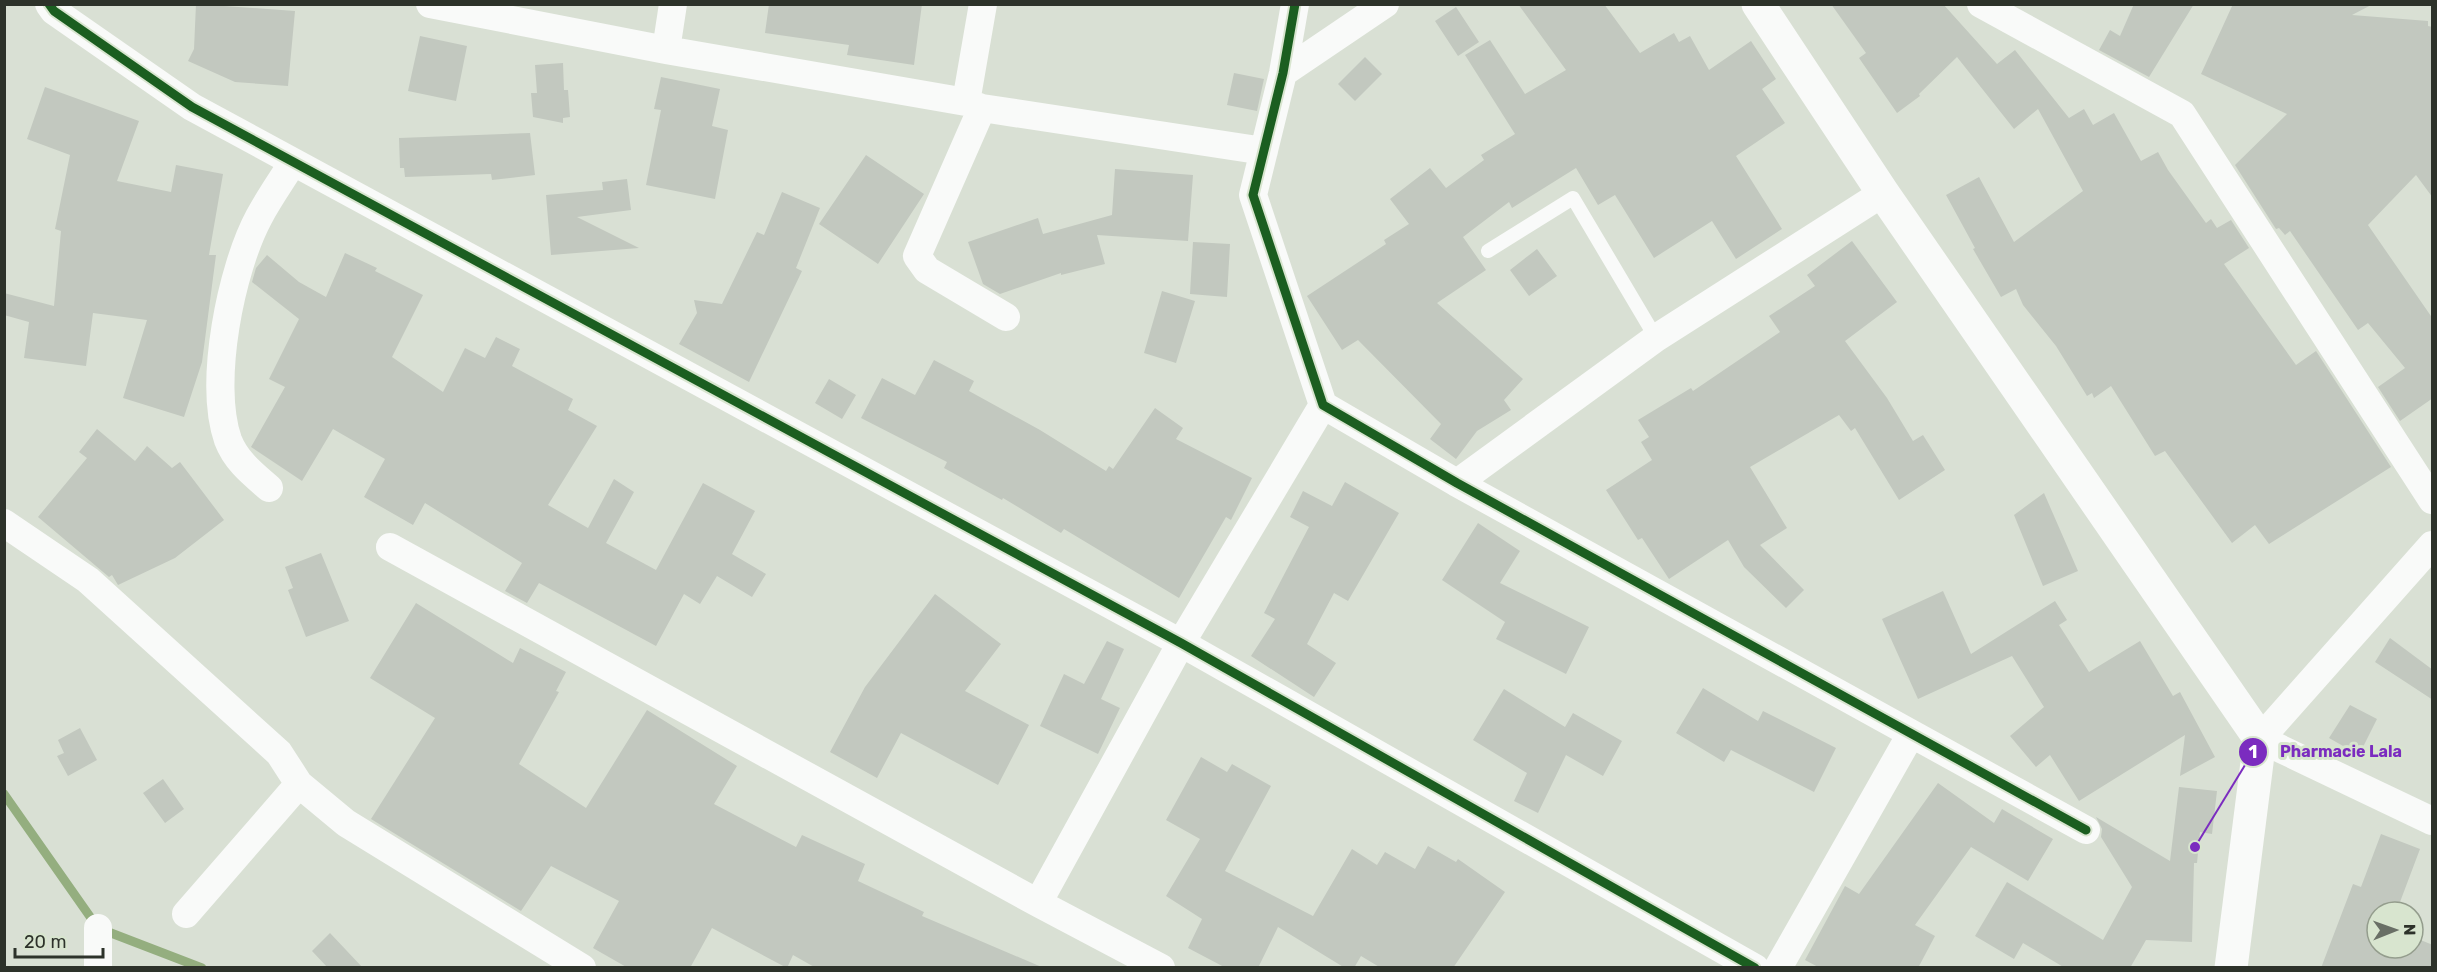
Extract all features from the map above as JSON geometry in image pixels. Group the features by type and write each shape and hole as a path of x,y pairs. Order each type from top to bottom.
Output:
{"street":[{"path":"49,4 54,10 192,107 1181,643 1755,968"},
{"path":"430,4 666,50 974,105 1264,151"},
{"path":"666,50 673,4"},
{"path":"983,4 974,105 916,256 927,270 1006,316"},
{"path":"1295,4 1283,73 1253,195 1323,405 1457,483 2086,830"},
{"path":"1283,73 1384,4"},
{"path":"1758,4 1883,193 2260,739 2433,821"},
{"path":"1981,4 2182,114 2433,500"},
{"path":"269,488 243,465 229,440 220,399 226,326 238,270 258,218 293,162"},
{"path":"1457,483 1656,338 1883,193"},
{"path":"1038,903 1181,643 1323,405"},
{"path":"4,523 88,580 279,753 299,784 346,823 582,968"},
{"path":"2231,968 2260,739 2433,545"},
{"path":"390,547 1038,903 1161,968"},
{"path":"1778,968 1911,734"},
{"path":"186,914 299,784"},
{"path":"98,928 98,968"}],"lane":[{"path":"1488,251 1573,198 1656,338"}],"building":[{"path":"196,4 295,11 288,86 235,82 188,61 194,49"},
{"path":"769,4 922,4 914,65 847,55 849,45 765,33"},
{"path":"1518,4 1604,4 1640,53 1674,33 1679,42 1690,36 1709,70 1751,41 1776,79 1762,89 1785,123 1736,156 1782,229 1736,259 1712,221 1654,258 1615,195 1598,205 1576,168 1512,208 1509,202 1463,237 1486,270 1437,303 1523,379 1504,400 1511,410 1477,431 1456,459 1430,439 1441,424 1358,340 1342,350 1307,296 1386,244 1384,240 1409,224 1390,199 1430,168 1446,188 1484,160 1481,155 1515,134 1465,55 1490,40 1525,94 1566,70"},
{"path":"1831,4 1943,4 1997,64 2015,50 2069,118 2084,109 2093,125 2114,113 2141,161 2158,152 2206,223 2211,219 2217,228 2231,220 2249,248 2224,264 2296,365 2316,351 2391,467 2269,544 2255,525 2232,543 2165,451 2155,456 2111,386 2094,398 2092,393 2087,396 2056,346 2023,305 2016,289 2001,297 1973,249 1975,248 1946,195 1979,177 2014,242 2083,191 2038,109 2014,129 1957,57 1919,94 1920,96 1897,113 1859,58 1866,53"},
{"path":"2134,4 2194,4 2149,77 2099,50 2110,30 2120,36"},
{"path":"2233,4 2373,4 2352,15 2428,21 2428,26 2433,27 2433,198 2416,175 2368,225 2433,319 2433,398 2400,421 2378,387 2405,368 2368,323 2358,330 2290,231 2285,235 2279,228 2276,229 2235,165 2287,114 2201,74"},
{"path":"1456,7 1479,42 1458,56 1435,21"},
{"path":"420,36 467,46 456,101 408,91"},
{"path":"1365,57 1382,74 1355,101 1338,84"},
{"path":"563,63 564,90 568,90 570,117 563,118 563,123 533,117 531,93 537,93 535,65"},
{"path":"1234,73 1264,79 1257,111 1227,105"},
{"path":"661,77 720,89 712,126 728,130 715,199 646,185 661,110 654,109"},
{"path":"45,87 139,121 117,181 171,192 176,165 223,174 209,255 216,255 202,362 184,417 123,398 147,320 93,313 86,366 24,358 29,322 4,315 4,293 54,306 61,231 55,229 70,155 27,139"},
{"path":"530,133 535,175 492,180 491,174 405,177 404,168 400,168 399,138"},
{"path":"866,155 924,194 878,264 819,224"},
{"path":"1115,169 1193,175 1188,241 1097,235 1105,264 1061,275 1061,273 1000,294 983,284 968,242 1038,218 1043,234 1112,215"},
{"path":"627,179 631,210 577,217 639,248 551,255 546,195 603,190 602,182"},
{"path":"782,192 820,208 796,268 802,271 749,382 679,344 697,313 694,300 722,304 757,232 764,235"},
{"path":"1852,241 1897,302 1845,341 1887,398 1913,441 1923,435 1945,470 1899,500 1855,428 1851,431 1839,415 1750,467 1787,528 1760,545 1804,590 1786,608 1744,567 1728,540 1669,579 1642,538 1638,540 1606,490 1652,460 1641,442 1649,437 1638,420 1691,388 1693,391 1780,332 1769,316 1815,286 1807,275"},
{"path":"1193,242 1230,244 1227,297 1190,294"},
{"path":"1537,249 1557,276 1529,296 1510,270"},
{"path":"345,253 377,268 375,271 423,295 392,357 443,392 465,348 485,358 496,337 520,349 512,366 573,399 568,410 597,426 548,505 588,528 614,479 634,492 606,543 656,570 703,483 755,511 732,554 766,574 752,597 717,576 700,604 684,594 656,646 539,583 527,603 505,591 522,563 425,503 413,525 364,497 385,459 333,429 302,481 251,447 285,387 269,379 299,319 252,282 256,268 267,255 299,282 326,297"},
{"path":"1162,291 1195,301 1176,363 1144,353"},
{"path":"934,360 974,381 969,391 1040,430 1106,471 1109,466 1113,469 1155,408 1183,428 1176,439 1252,478 1231,520 1226,517 1179,598 1064,529 1061,533 1003,498 1002,500 944,468 947,462 861,418 882,378 915,395"},
{"path":"829,379 856,395 842,419 815,403"},
{"path":"97,429 135,461 147,446 172,468 180,462 224,520 175,558 118,585 112,575 109,577 38,517 87,458 79,452"},
{"path":"1345,482 1399,513 1348,601 1334,593 1307,644 1336,663 1314,697 1251,656 1275,619 1264,613 1309,527 1290,517 1303,491 1332,506"},
{"path":"2044,493 2078,571 2043,586 2014,515"},
{"path":"1478,523 1520,551 1500,583 1589,627 1566,674 1496,639 1505,622 1442,580"},
{"path":"321,553 349,621 306,637 288,590 293,588 285,567"},
{"path":"1943,591 1971,654 2055,601 2067,620 2059,625 2089,672 2140,641 2173,696 2180,692 2215,757 2180,776 2185,735 2079,801 2050,755 2036,767 2010,736 2044,707 2012,656 1918,699 1882,619"},
{"path":"935,594 1001,644 965,691 1029,725 998,785 901,733 877,778 830,752 865,687"},
{"path":"416,603 513,663 520,648 566,672 556,691 559,692 519,764 586,808 647,710 737,766 714,804 796,847 802,835 865,864 858,881 924,912 922,916 1044,968 816,968 793,955 787,968 712,928 690,968 628,968 593,948 619,901 551,866 521,911 371,819 435,718 370,678"},
{"path":"2390,638 2433,670 2433,700 2375,662"},
{"path":"1107,641 1124,649 1101,699 1120,708 1098,754 1040,726 1064,674 1084,684"},
{"path":"1703,688 1758,721 1763,711 1836,748 1814,792 1731,750 1724,762 1676,733"},
{"path":"1504,689 1565,727 1573,713 1622,741 1603,776 1566,755 1538,813 1514,801 1527,773 1473,740"},
{"path":"2350,705 2377,719 2359,755 2329,738"},
{"path":"80,728 97,760 68,776 57,756 64,753 58,740"},
{"path":"1201,757 1227,772 1232,764 1271,786 1225,871 1313,916 1352,849 1377,865 1385,852 1415,869 1428,846 1456,862 1458,859 1505,892 1453,968 1381,968 1361,956 1354,968 1345,968 1278,927 1258,968 1226,968 1188,948 1202,919 1166,896 1200,839 1166,820"},
{"path":"163,779 184,809 165,823 143,793"},
{"path":"1938,783 1994,823 2002,809 2053,839 2028,881 1971,847 1915,925 1935,936 1918,968 1820,968 1805,960 1845,886 1859,894"},
{"path":"2179,787 2217,791 2212,834 2200,832 2197,863 2194,863 2192,942 2146,940 2130,968 2065,968 2023,943 2014,959 1975,936 2007,882 2103,940 2132,887 2101,837 2102,829 2096,817 2170,861"},
{"path":"2381,834 2420,849 2401,900 2365,900 2365,960 2425,960 2425,942 2433,945 2433,968 2321,968 2353,884 2361,887"},
{"path":"330,933 363,968 328,968 312,951"}],"waterway":[{"path":"4,794 98,928 202,968"}],"cycle path":[{"path":"49,4 54,11 192,107 1181,643 1755,968"},
{"path":"1295,4 1283,73 1253,195 1323,405 1457,483 2086,830"}],"place":[{"name":"Pharmacie Lala","path":"2195,847"}]}
